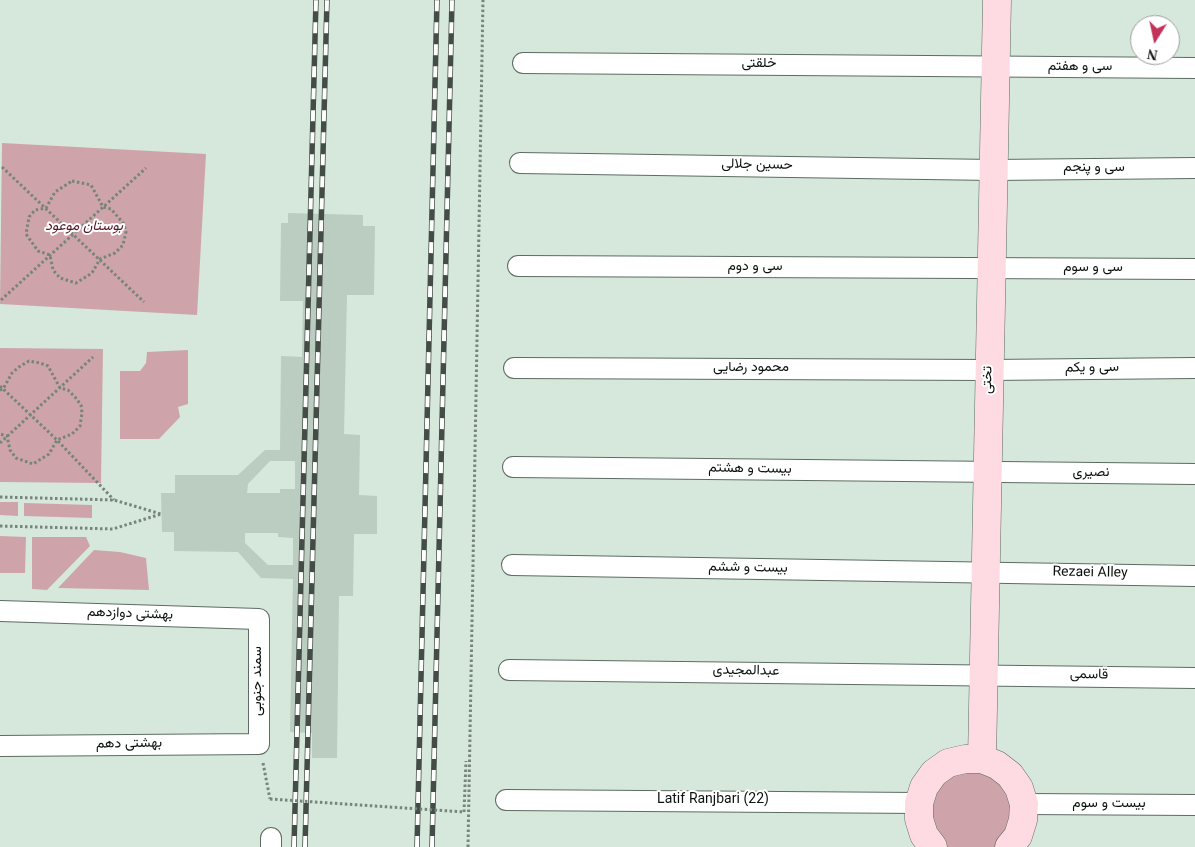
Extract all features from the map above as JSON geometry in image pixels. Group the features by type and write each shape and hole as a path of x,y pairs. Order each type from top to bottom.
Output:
{"main road":[{"name":"تختی","path":"982,759 997,0"},
{"path":"933,847 924,835 919,820 919,803 924,787 934,773 948,763 965,758 982,759 997,765 1010,775 1019,788 1024,804 1023,820 1018,836 1009,847"}],"street":[{"name":"خلقتی","path":"522,63 995,67"},
{"name":"سی و هفتم","path":"995,67 1195,68"},
{"name":"حسین جلالی","path":"520,163 993,170"},
{"name":"سی و پنجم","path":"993,170 1195,168"},
{"name":"سی و دوم","path":"518,266 992,269"},
{"name":"سی و سوم","path":"992,269 1195,269"},
{"name":"محمود رضایی","path":"514,368 989,370"},
{"name":"سی و یکم","path":"989,370 1195,368"},
{"name":"بیست و هشتم","path":"514,467 987,473"},
{"name":"نصیری","path":"987,473 1195,474"},
{"name":"بیست و ششم","path":"512,565 985,573"},
{"name":"Rezaei Alley","path":"985,573 1195,576"},
{"name":"بهشتی دوازدهم","path":"0,611 260,618"},
{"name":"سمند جنوبی","path":"259,744 260,618"},
{"name":"عبدالمجیدی","path":"509,670 983,674"},
{"name":"قاسمی","path":"983,674 1195,678"},
{"name":"بهشتی دهم","path":"0,746 259,744"},
{"name":"Latif Ranjbari (22)","path":"506,800 919,803"},
{"name":"بیست و سوم","path":"1024,804 1195,805"}],"path":[{"path":"468,847 483,0"},
{"path":"2,167 144,302"},
{"path":"1,300 146,168"},
{"path":"72,180 92,186 103,207 111,209 124,224 126,232 123,245 115,253 100,260 92,273 76,283 60,278 53,270 50,255 38,251 26,234 29,217 36,210 46,208 56,192 72,180"},
{"path":"0,443 93,358"},
{"path":"7,436 10,450 16,458 33,464 48,454 57,440 72,434 80,426 81,405 68,390 60,388 48,366 28,361 12,373 1,388 57,440 114,500"},
{"path":"0,434 7,436"},
{"path":"0,497 114,500 161,514 113,529 0,526"},
{"path":"259,744 270,799 464,812 466,761"}],"green space":[{"name":"بوستان موعود","path":"2,143 206,154 197,315 0,304"},
{"path":"0,348 103,349 101,483 0,482"},
{"path":"188,350 188,404 178,407 180,417 159,439 120,439 120,371 140,371 146,363 147,352"},
{"path":"0,502 18,502 18,516 0,515"},
{"path":"24,503 92,505 92,518 24,516"},
{"path":"0,536 26,537 25,573 0,573"},
{"path":"32,537 86,537 90,546 47,590 32,589"},
{"path":"94,550 120,552 146,558 149,590 58,588"},
{"path":"964,766 1005,782 1015,810 1006,838 995,847 946,847 931,832 930,790"}],"building":[{"path":"288,213 363,215 363,226 375,226 374,295 347,295 344,434 360,435 359,495 377,496 377,534 354,534 353,596 339,596 337,758 312,758 312,733 290,732 293,579 261,578 238,552 174,551 174,532 162,532 161,493 175,493 175,475 238,475 265,450 280,450 281,356 302,357 303,301 280,301 281,223 288,223","holes":["270,461 295,461 295,489 280,489 280,493 247,493 248,484","245,533 278,533 278,537 293,538 293,565 268,565 245,543"]}],"railway":[{"path":"294,847 316,0"},
{"path":"305,847 327,0"},
{"path":"417,847 437,0"},
{"path":"432,847 452,0"}]}
